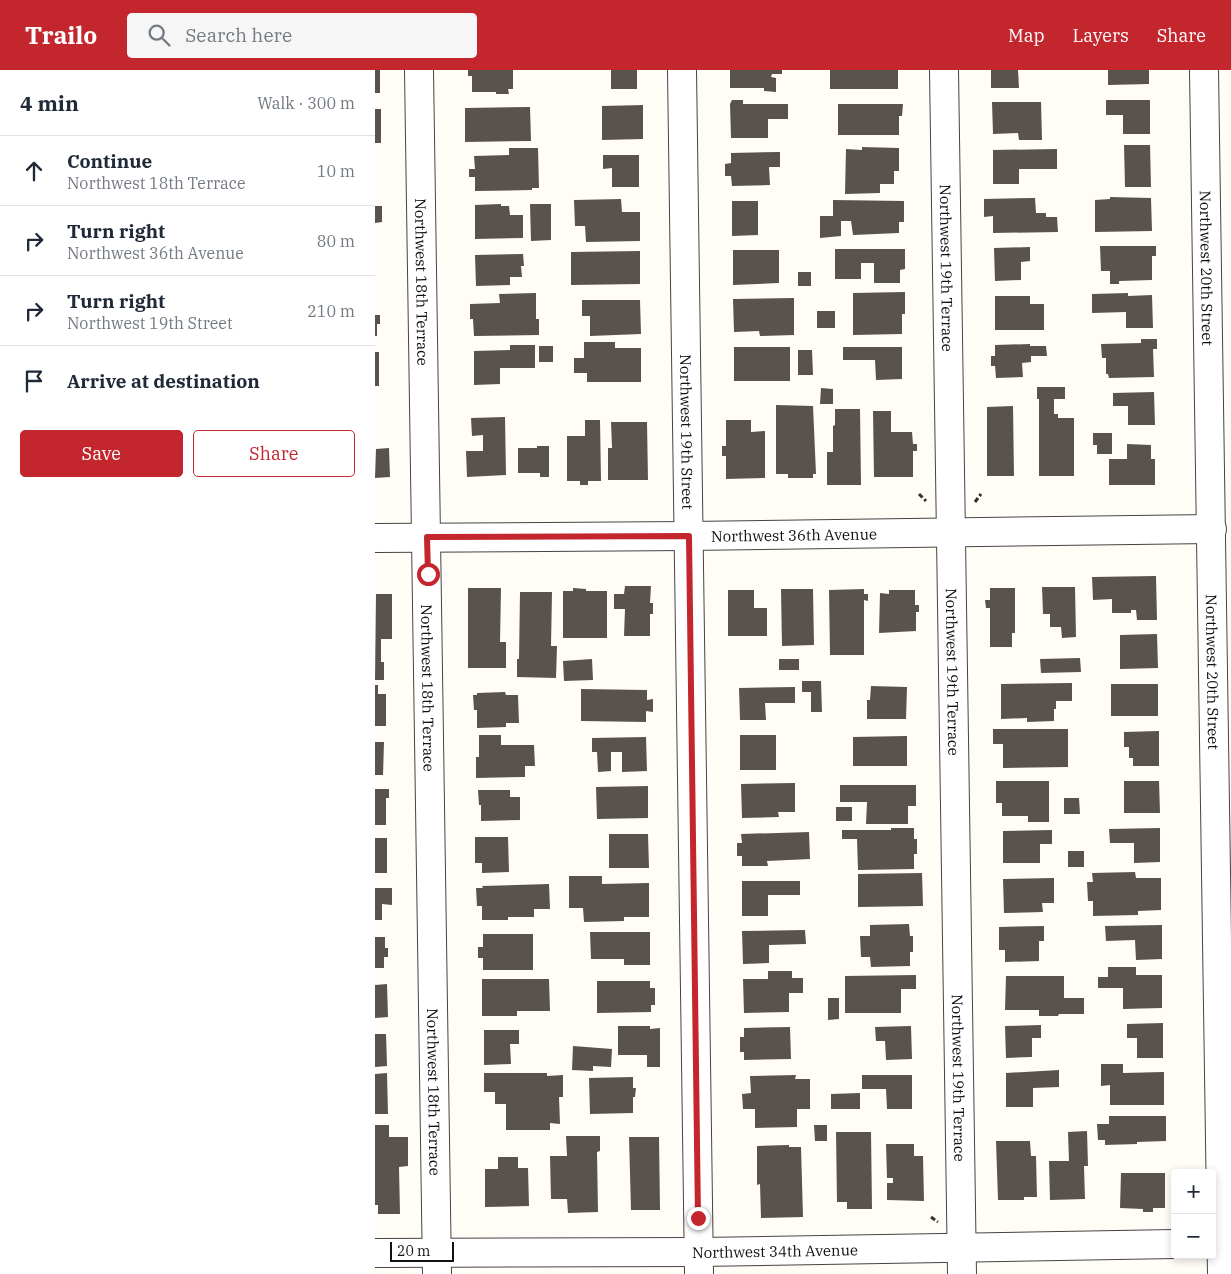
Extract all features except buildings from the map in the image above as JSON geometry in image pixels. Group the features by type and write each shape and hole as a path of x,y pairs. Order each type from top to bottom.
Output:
{"street":[{"name":"Northwest 18th Terrace","path":"419,70 437,1263"},
{"name":"Northwest 19th Street","path":"682,70 698,1263"},
{"name":"Northwest 19th Terrace","path":"944,70 961,1261"},
{"name":"Northwest 20th Street","path":"1203,70 1212,529 1217,1244 1222,1274"},
{"name":"Northwest 36th Avenue","path":"375,538 1212,529"},
{"name":"Northwest 34th Avenue","path":"375,1253 437,1263 961,1261 1171,1244"}],"route":[{"path":"428,574 427,537 689,536 698,1218"}]}
